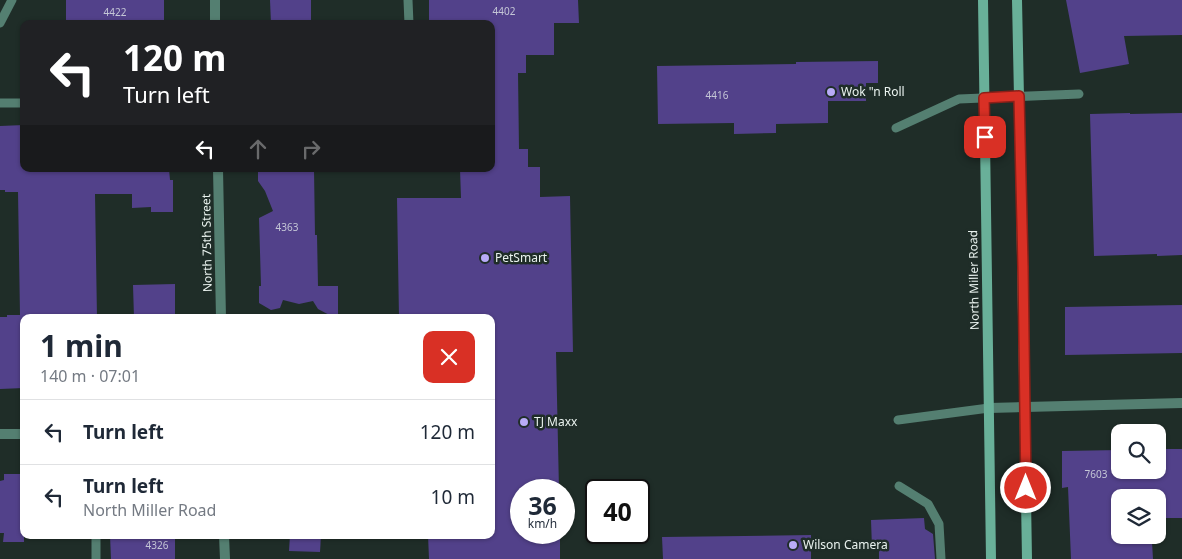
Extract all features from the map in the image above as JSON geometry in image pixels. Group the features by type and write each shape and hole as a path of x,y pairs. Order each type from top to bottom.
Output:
{"street":[{"path":"215,0 215,20"},
{"name":"North Miller Road","path":"983,0 991,559"},
{"path":"1017,0 1027,559"},
{"name":"North 75th Street","path":"218,172 221,314"},
{"path":"989,408 1182,404"},
{"path":"0,434 20,434"},
{"path":"224,539 225,559"}],"lane":[{"path":"0,23 12,0"},
{"path":"408,0 410,20"},
{"path":"896,128 959,99 1079,94"},
{"path":"0,103 20,103"},
{"path":"898,420 989,408"},
{"path":"899,486 928,504 939,524 941,559"},
{"path":"96,539 96,559"}],"building":[{"path":"66,0 164,0 164,20 66,20"},
{"path":"270,0 311,0 311,20 271,20"},
{"path":"429,0 578,0 579,23 554,23 554,55 526,55 526,73 518,73 519,149 528,149 528,167 540,167 540,197 570,196 573,352 556,352 559,479 510,479 510,544 560,544 560,559 429,559 428,539 495,539 495,314 399,314 397,198 461,198 460,172 495,172 495,20 429,20"},
{"path":"1066,0 1182,0 1182,35 1124,36 1129,64 1080,73"},
{"path":"878,61 878,83 866,83 866,101 828,101 828,123 776,124 776,133 734,134 734,123 658,124 657,66"},
{"path":"1182,113 1182,255 1094,256 1090,114"},
{"path":"20,125 20,172 169,172 170,180 173,180 173,212 151,212 151,207 132,208 132,194 95,194 97,314 20,315 18,192 0,190 0,126"},
{"path":"258,172 314,172 318,286 338,286 338,314 327,314 318,309 313,301 299,304 283,300 280,308 271,310 259,303 259,286 261,286 259,218 273,211 265,191 258,181"},
{"path":"175,284 175,314 134,314 133,285"},
{"path":"1182,305 1182,353 1065,355 1065,307"},
{"path":"7,315 20,315 20,388 0,389 0,317 7,317"},
{"path":"1166,449 1182,449 1182,518 1166,518 1166,489 1111,489 1111,544 1152,544 1153,559 1071,559 1068,487 1062,488 1062,451 1111,450 1111,479 1166,479"},
{"path":"4,474 20,474 20,539 24,539 24,542 3,542 4,533 0,533 0,481 4,480"},
{"path":"924,518 925,529 933,534 935,559 879,559 879,548 872,548 871,520"},
{"path":"811,535 811,559 663,559 662,537"},
{"path":"110,539 175,539 175,559 111,559"},
{"path":"290,539 321,539 320,552 289,551"}],"place":[{"name":"Wok \"n Roll","path":"831,92"},
{"name":"PetSmart","path":"485,258"},
{"name":"TJ Maxx","path":"524,422"},
{"name":"Wilson Camera","path":"793,545"}],"route":[{"path":"985,137 984,98 1019,96 1026,488"}]}
